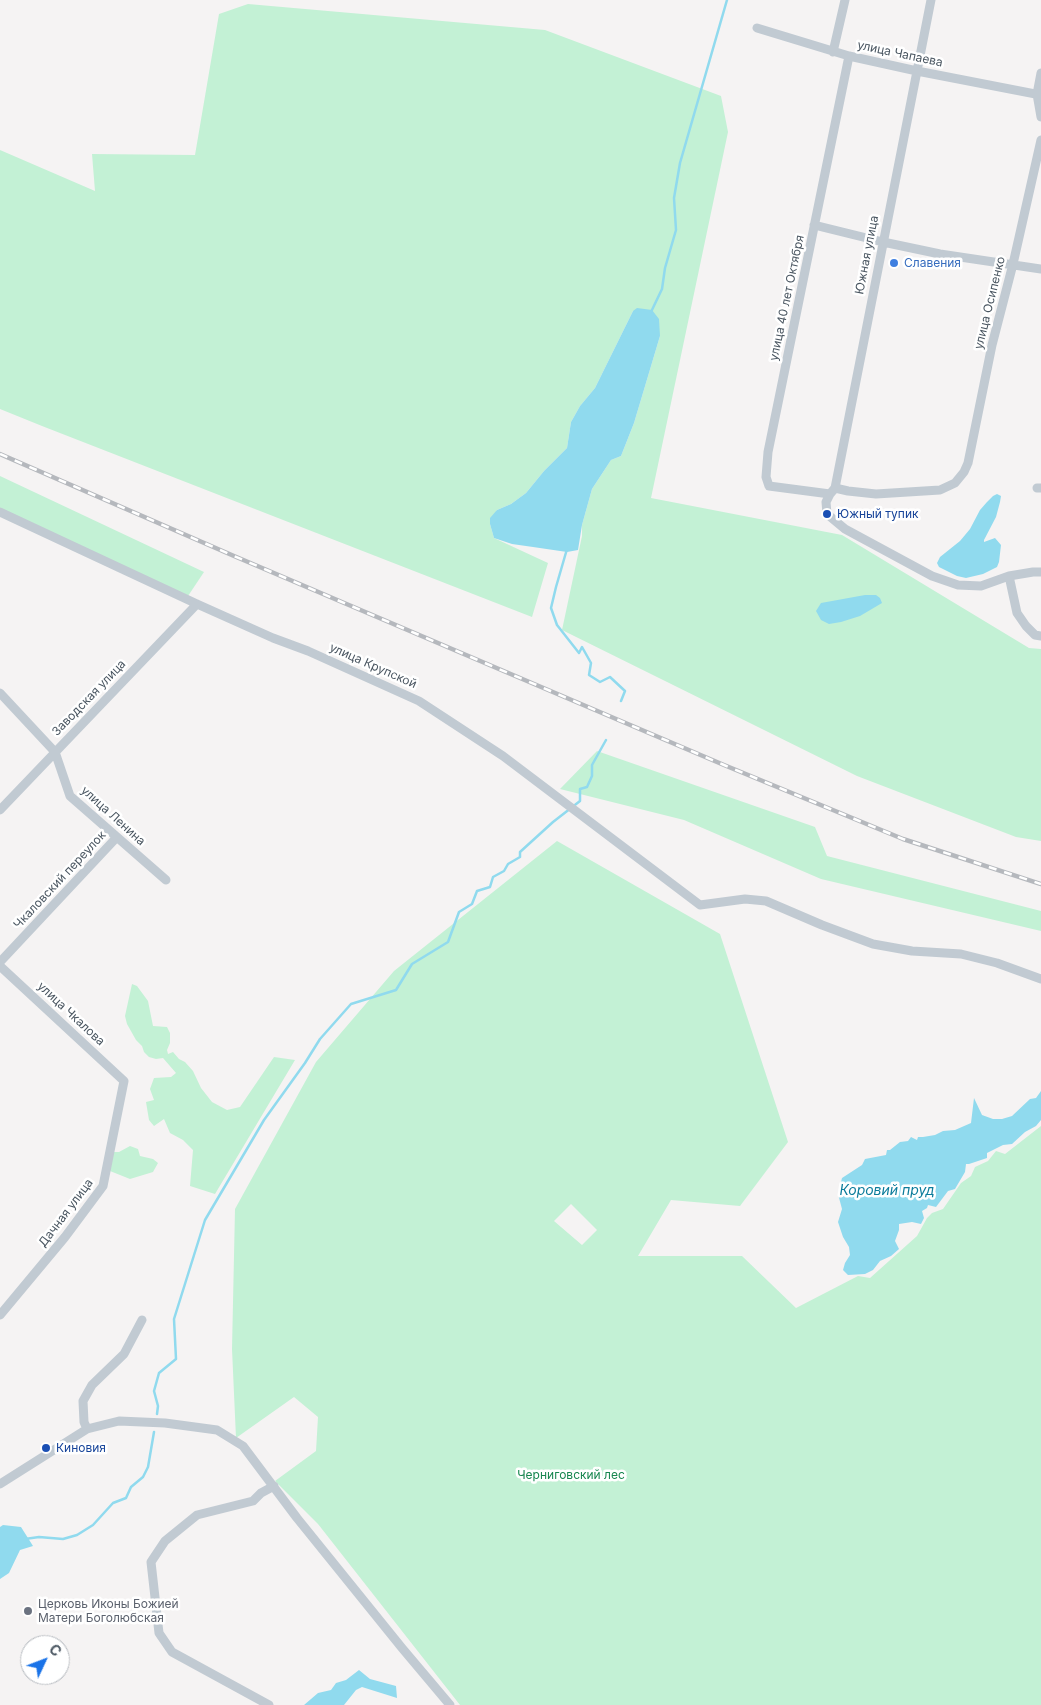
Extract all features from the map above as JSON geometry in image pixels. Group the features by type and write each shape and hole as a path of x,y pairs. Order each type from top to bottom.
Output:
{"street":[{"path":"833,52 845,0"},
{"name":"Южная улица","path":"932,0 832,491 826,502 827,514 845,529 932,576 958,585 981,586 1009,576"},
{"name":"улица Чапаева","path":"757,28 849,56 1039,95"},
{"name":"улица 40 лет Октября","path":"832,491 769,486 766,477 768,452 849,56"},
{"path":"1041,73 1039,95 1041,117"},
{"name":"улица Осипенко","path":"832,491 876,494 940,490 954,484 964,472 968,463 992,346 1041,140"},
{"path":"814,225 940,254 1041,269"},
{"name":"улица Крупской","path":"0,512 197,604 273,638 308,650 419,701 504,756 700,905 745,899 766,900 822,925 873,944 912,951 961,954 997,963 1041,979"},
{"path":"1041,572 1009,576 1017,613 1035,635 1041,636"},
{"name":"Заводская улица","path":"0,810 197,604"},
{"name":"улица Ленина","path":"0,693 55,752 70,796 166,880"},
{"name":"Чкаловский переулок","path":"0,964 117,837"},
{"name":"улица Чкалова","path":"0,964 124,1081"},
{"name":"Дачная улица","path":"0,1315 66,1237 103,1186 124,1081"},
{"path":"87,1429 84,1422 83,1401 92,1386 124,1354 142,1320"},
{"path":"0,1484 87,1429 119,1421 165,1423 217,1430 243,1446 297,1518 450,1705"},
{"path":"269,1705 172,1652 159,1632 151,1562 165,1541 197,1515 253,1501 261,1493 274,1486"}],"green space":[{"path":"248,4 545,30 721,96 728,132 651,498 842,535 1029,648 1041,649 1041,841 1016,837 857,776 562,630 582,536 582,525 592,489 611,460 621,456 634,423 660,336 633,311 595,388 580,406 571,422 567,448 544,471 526,493 511,504 497,510 490,524 494,538 548,563 532,617 0,409 0,150 95,191 92,154 195,155 219,14"},
{"path":"0,476 204,572 188,596 0,510"},
{"path":"597,751 815,827 827,856 1041,911 1041,931 821,879 684,820 560,789"},
{"name":"Черниговский лес","path":"557,841 720,934 788,1142 740,1206 671,1200 638,1256 742,1256 796,1308 858,1276 870,1278 917,1236 932,1213 943,1209 961,1183 971,1176 975,1167 988,1161 996,1151 1005,1154 1041,1126 1041,1705 460,1705 318,1524 275,1481 316,1451 318,1417 294,1397 236,1438 232,1349 235,1209 316,1062 394,971","holes":["571,1204 597,1230 582,1245 554,1221"]},
{"path":"132,984 137,986 148,1001 153,1026 167,1027 170,1033 168,1054 173,1052 179,1059 185,1062 193,1071 201,1088 212,1102 227,1110 240,1107 274,1057 295,1060 215,1194 190,1186 193,1150 183,1140 170,1133 164,1119 154,1126 149,1120 146,1102 154,1100 150,1089 154,1078 171,1077 176,1073 163,1058 149,1057 144,1052 127,1024 125,1016"},
{"path":"130,1146 138,1149 140,1156 153,1159 158,1163 153,1172 130,1179 110,1171 113,1152 119,1152"}],"water":[{"path":"637,308 652,310 659,319 660,336 634,423 621,456 611,460 592,489 582,525 578,550 567,552 512,544 494,538 490,518 497,510 511,504 526,493 544,471 567,448 571,422 580,406 595,388 633,311"},
{"path":"997,494 1001,496 996,517 984,542 995,538 1001,545 997,567 983,574 966,578 957,576 939,567 937,563 940,557 960,541 970,529 980,510"},
{"path":"865,595 876,595 882,603 860,616 829,624 821,620 816,611 821,603"},
{"name":"Коровий пруд","path":"1041,1091 1041,1120 1036,1126 1025,1132 1012,1144 1003,1145 987,1153 987,1158 966,1164 965,1172 955,1189 948,1191 936,1207 928,1205 922,1211 924,1218 921,1224 912,1222 899,1224 895,1241 899,1249 891,1256 880,1261 873,1270 865,1274 848,1275 843,1270 850,1255 849,1247 838,1222 842,1209 838,1194 842,1178 862,1165 865,1159 886,1155 887,1150 890,1150 900,1142 908,1141 911,1137 917,1140 918,1137 955,1130 971,1123 974,1098 982,1115 993,1119 1002,1119 1012,1116 1030,1099 1036,1098"},
{"path":"3,1525 21,1527 33,1546 20,1550 9,1573 0,1579 0,1527"},
{"path":"359,1670 370,1679 396,1686 397,1698 362,1687 356,1690 344,1705 304,1705 318,1693 331,1690 336,1683 346,1680"}],"waterway":[{"path":"651,312 662,289 665,268 676,230 674,198 680,163 727,0"},
{"path":"567,549 551,608 557,625 579,653 582,647 591,663 589,675 600,682 610,677 625,691 621,701"},
{"path":"157,1414 158,1406 154,1391 159,1373 176,1359 174,1319 205,1220 264,1120 320,1039 351,1004 396,990 412,964 448,942 459,912 472,904 477,891 490,887 493,877 504,871 508,864 520,857 520,852 580,801 580,789 587,787 592,776 592,765 606,740"},
{"path":"25,1539 39,1537 63,1539 77,1535 93,1525 113,1503 126,1498 131,1487 143,1477 148,1467 154,1432"}],"railway":[{"path":"0,454 724,765 903,839 1041,884"}],"place":[{"name":"Славения","path":"894,263"},
{"name":"Южный тупик","path":"827,514"},
{"name":"Киновия","path":"46,1448"},
{"name":"Церковь Иконы Божией Матери Боголюбская","path":"28,1611"}]}
